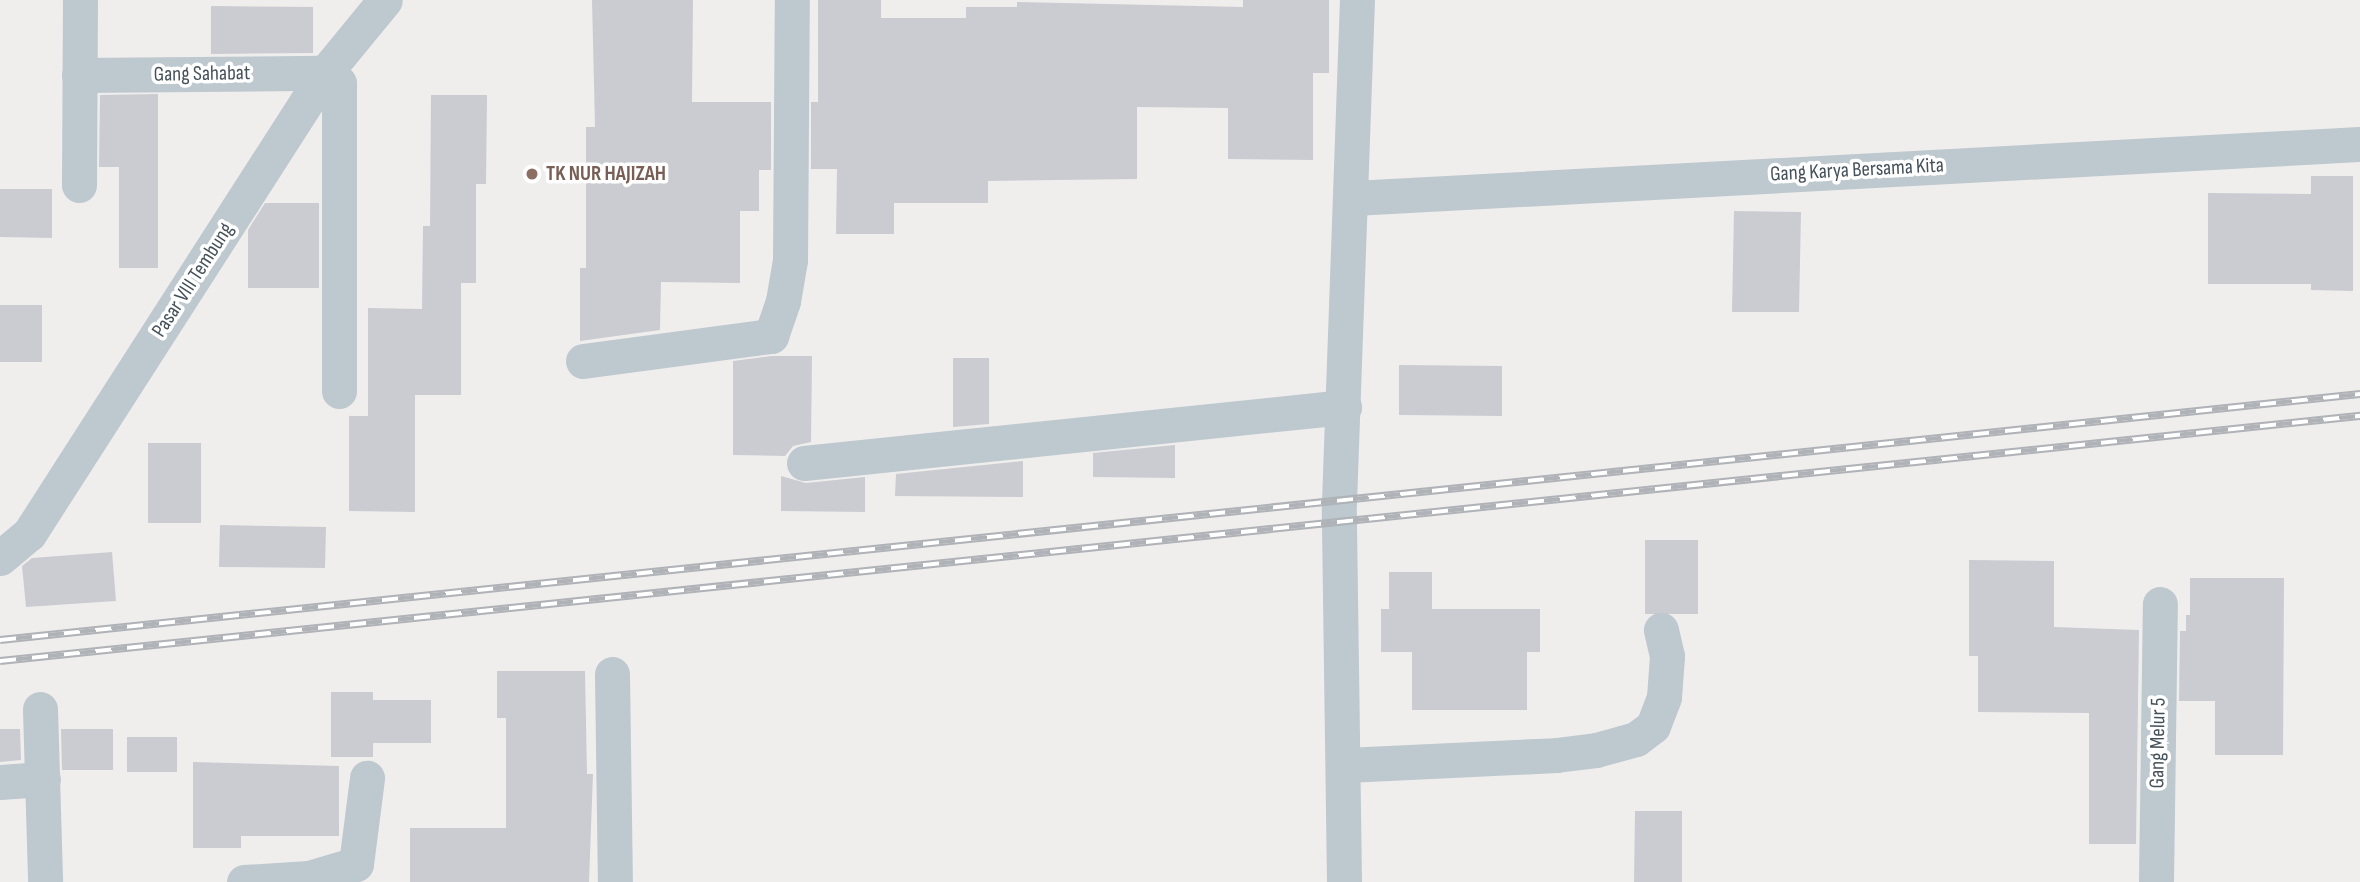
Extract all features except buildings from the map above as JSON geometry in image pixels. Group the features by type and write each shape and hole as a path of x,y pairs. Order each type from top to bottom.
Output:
{"street":[{"path":"79,185 80,0"},
{"name":"Pasar VIII Tembung","path":"0,558 29,534 326,73 386,0"},
{"path":"583,361 771,335 783,301 790,260 792,0"},
{"path":"1344,882 1346,765 1339,502 1353,198 1357,0"},
{"path":"326,73 339,83 342,99 339,391"},
{"name":"Gang Sahabat","path":"79,75 326,73"},
{"name":"Gang Karya Bersama Kita","path":"1353,198 2360,144"},
{"path":"804,463 1344,407"},
{"name":"Gang Melur 5","path":"2156,882 2160,604"},
{"path":"1346,765 1556,755 1596,750 1636,739 1653,726 1664,697 1667,656 1661,630"},
{"path":"612,674 615,882"},
{"path":"40,709 45,882"},
{"path":"244,882 309,878 356,864 367,778"},
{"path":"0,782 43,779"}],"railway":[{"path":"0,640 2360,394"},
{"path":"0,661 2360,416"}],"place":[{"name":"TK NUR HAJIZAH","path":"532,174"}]}
